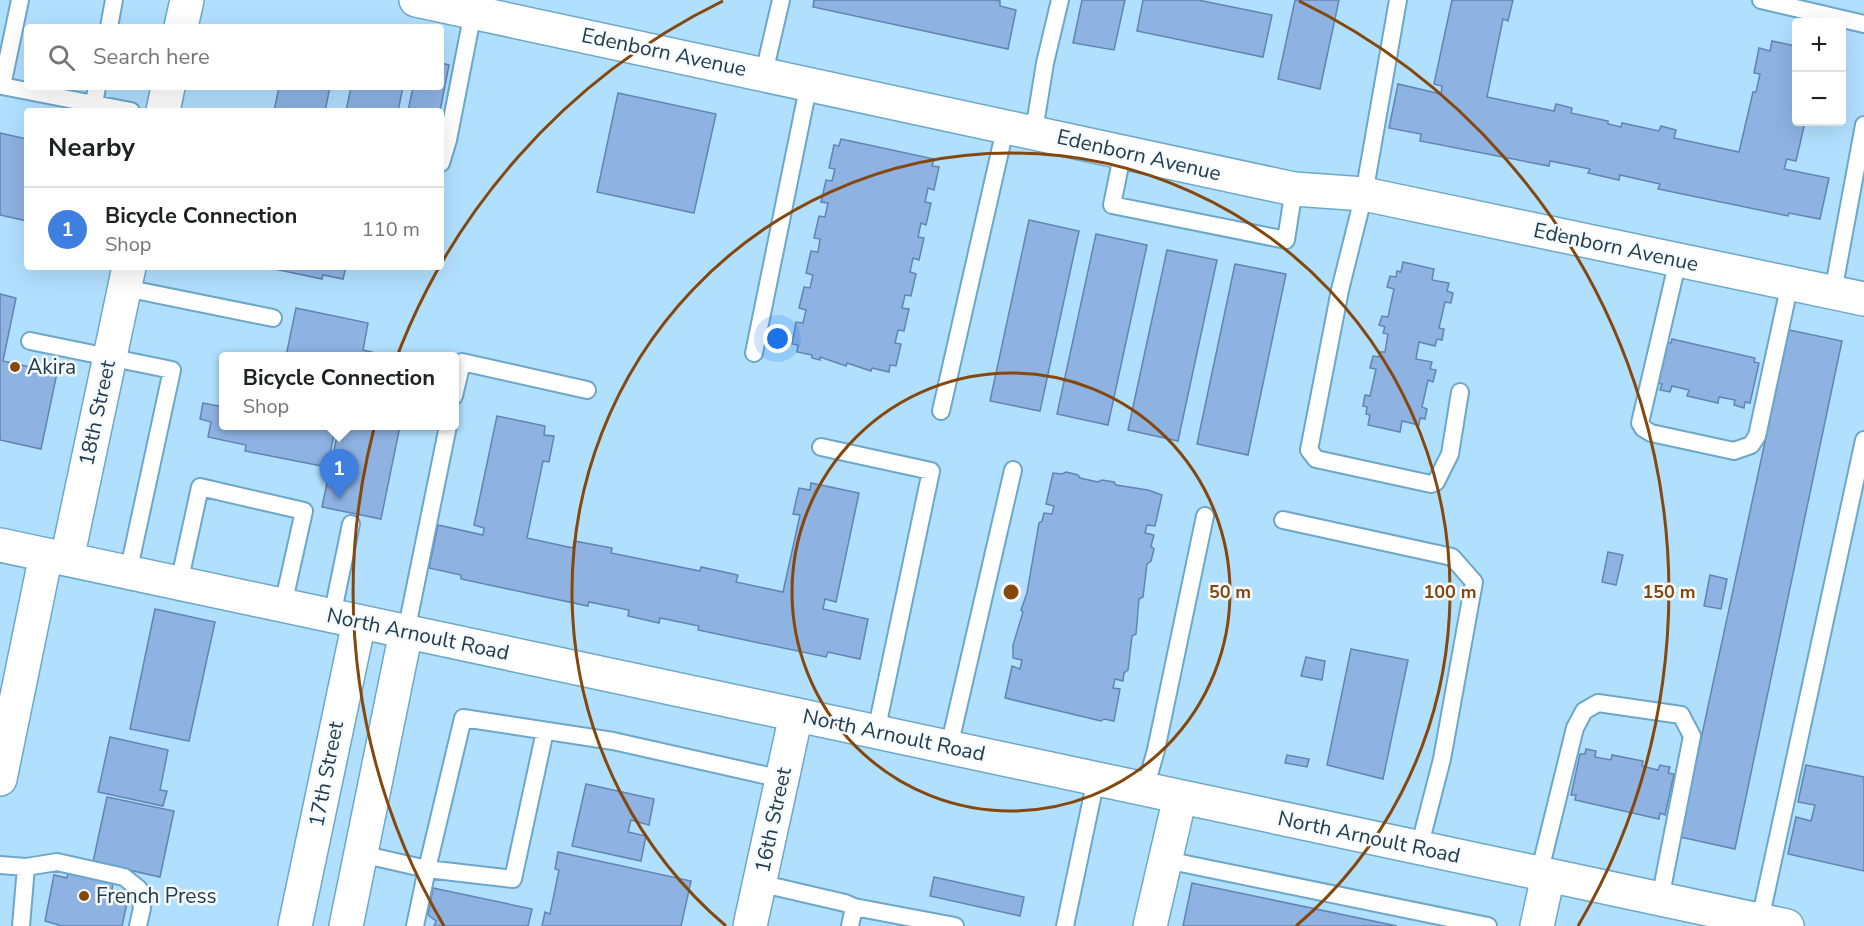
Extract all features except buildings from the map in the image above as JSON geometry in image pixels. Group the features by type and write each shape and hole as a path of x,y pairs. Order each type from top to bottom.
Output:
{"street":[{"path":"182,24 187,0"},
{"name":"Edenborn Avenue","path":"416,0 464,7 1294,189 1364,194 1849,295"},
{"path":"164,108 167,90"},
{"name":"18th Street","path":"0,779 127,277"},
{"name":"North Arnoult Road","path":"0,545 1774,923"},
{"name":"17th Street","path":"295,926 346,619"},
{"path":"346,926 406,632"},
{"name":"16th Street","path":"750,926 796,715"},
{"path":"1150,926 1180,796"},
{"path":"1537,926 1543,875"}],"lane":[{"path":"20,0 2,86 115,108"},
{"path":"110,24 114,0"},
{"path":"764,73 781,0"},
{"path":"941,411 1020,128 1045,63 1060,0"},
{"path":"1398,0 1364,194 1340,290 1309,450 1316,459 1431,484 1436,482 1450,454 1460,392"},
{"path":"1761,0 1864,24"},
{"path":"444,153 448,140 464,7"},
{"path":"754,353 809,83"},
{"path":"94,104 96,90"},
{"path":"1849,295 1864,125"},
{"path":"1123,152 1112,205 1286,240 1294,189"},
{"path":"1677,260 1640,423 1643,428 1652,433 1734,451 1751,445 1757,436 1790,283"},
{"path":"127,277 273,318"},
{"path":"30,341 172,370 128,573"},
{"path":"459,375 462,362 587,390"},
{"path":"406,632 447,430"},
{"path":"1774,923 1864,440"},
{"path":"820,447 931,471 876,732"},
{"path":"949,747 1012,470"},
{"path":"179,583 200,487 304,511 283,605"},
{"path":"1145,789 1156,750 1205,516"},
{"path":"1283,520 1452,557 1474,582 1442,759 1419,848"},
{"path":"346,619 351,524"},
{"path":"1543,875 1575,728 1584,711 1598,703 1681,715 1692,736 1660,899"},
{"path":"415,926 462,718 614,741 782,779"},
{"path":"361,854 427,869 513,879 545,731"},
{"path":"1065,926 1096,779"},
{"path":"1166,860 1488,926"},
{"path":"0,865 26,867 57,862 124,877 139,889 142,908 138,926"},
{"path":"21,926 26,867"},
{"path":"759,883 854,907 955,926"},
{"path":"850,926 854,907"}],"place":[{"name":"Akira","path":"15,367"},
{"name":"Bicycle Connection","path":"339,499"},
{"name":"French Press","path":"84,896"}]}
